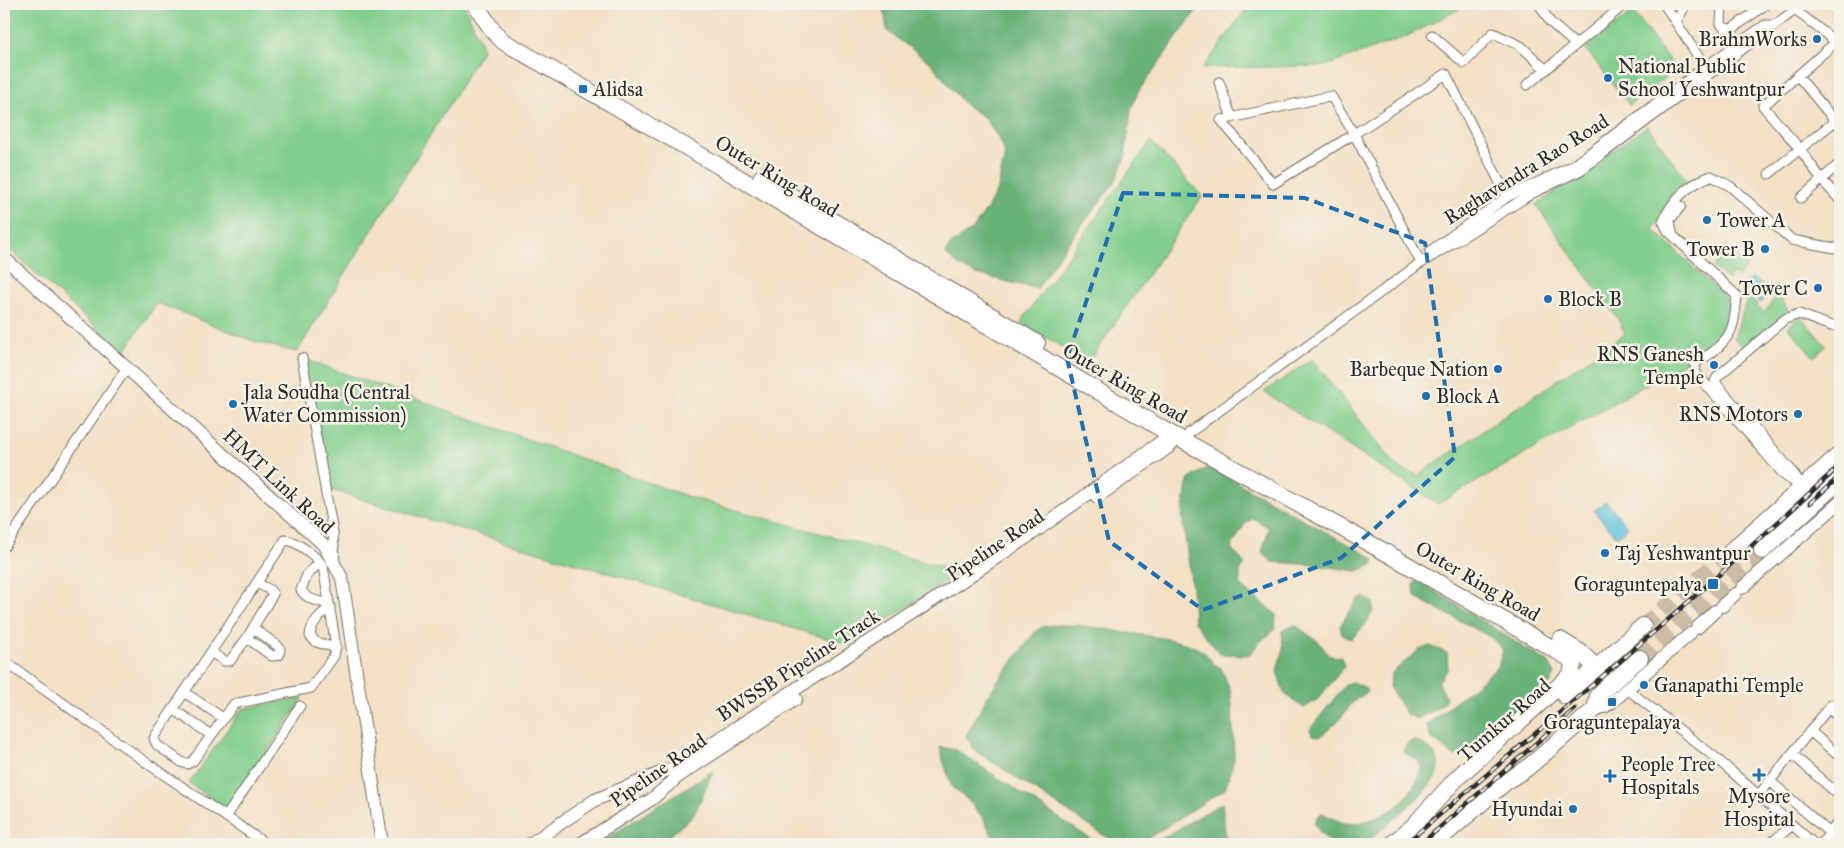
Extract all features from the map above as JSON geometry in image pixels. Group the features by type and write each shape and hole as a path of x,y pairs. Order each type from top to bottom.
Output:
{"highway":[{"name":"Outer Ring Road","path":"475,4 493,31 504,42 714,163 983,324 1544,631 1580,652 1596,668 1623,686"},
{"name":"Outer Ring Road","path":"482,4 497,26 516,41 784,191 1183,435 1569,658 1573,664 1571,675 1458,777 1415,824"},
{"path":"1732,550 1840,454"},
{"path":"1762,551 1840,480"},
{"name":"Tumkur Road","path":"1392,844 1466,782 1643,626"},
{"path":"1434,844 1508,780 1526,769 1595,709 1598,695 1623,686 1640,658"},
{"path":"1449,844 1517,785 1526,769"}],"main road":[{"name":"HMT Link Road","path":"4,258 324,544 342,578 382,844"},
{"name":"Pipeline Road","path":"580,844 652,799 679,776 931,611 1143,460 1162,441 1183,435"},
{"name":"Pipeline Road","path":"929,603 1143,460"},
{"path":"1623,686 1693,631 1840,502"},
{"name":"BWSSB Pipeline Track","path":"530,844 595,800 675,767 929,603"}],"street":[{"path":"1539,4 1550,22 1576,45"},
{"path":"1527,85 1625,4"},
{"path":"1664,4 1707,71"},
{"path":"1676,22 1686,4"},
{"path":"1722,4 1721,24 1725,28 1732,29 1766,4"},
{"name":"Raghavendra Rao Road","path":"1421,263 1427,253 1507,197 1572,166 1803,4"},
{"path":"1757,10 1765,26"},
{"path":"1795,10 1838,45 1763,106 1840,200"},
{"name":"Raghavendra Rao Road","path":"1183,435 1421,263 1531,194 1581,170 1765,26 1777,24"},
{"path":"1432,35 1464,64 1494,33 1521,46 1546,70"},
{"path":"1421,263 1354,134 1331,96 1221,120 1272,184 1354,134 1446,74 1507,197"},
{"path":"1769,174 1800,149 1839,122 1798,76"},
{"path":"1219,82 1232,118"},
{"path":"1801,198 1840,163"},
{"path":"1803,488 1791,470 1715,390 1696,373 1695,365 1697,361 1710,354 1727,338 1734,326 1737,296 1668,231 1663,220 1668,210 1686,189 1697,181 1711,176 1730,186 1792,240 1840,249"},
{"path":"1676,239 1670,220 1681,206"},
{"path":"1715,390 1718,376 1785,319 1799,314 1832,326 1840,324"},
{"path":"302,358 333,533 336,567"},
{"path":"4,547 127,368"},
{"path":"285,540 291,540 320,562 324,570 336,648 334,656 311,688 234,704 190,763 183,763 157,745 154,739 285,540"},
{"path":"320,562 307,575 301,590 311,600 329,606"},
{"path":"211,652 224,661 230,661 247,638 273,594 270,590 257,583"},
{"path":"329,606 318,618 311,630 310,636 316,642 336,648"},
{"path":"332,623 348,620"},
{"path":"247,638 272,656 279,655 280,649 278,646 253,628"},
{"path":"334,637 350,634"},
{"path":"4,661 147,763 266,844"},
{"path":"1623,686 1708,749 1758,796 1814,844"},
{"path":"184,692 223,718"},
{"path":"226,817 300,706"},
{"path":"1758,796 1829,707 1840,718"},
{"path":"173,709 211,735"},
{"path":"1810,731 1840,757"},
{"path":"1792,754 1840,796"},
{"path":"1770,781 1840,842"},
{"path":"1822,844 1840,820"},
{"path":"1770,844 1792,825"}],"highlighted area":[{"path":"1123,193 1305,198 1425,243 1455,457 1341,558 1203,610 1109,541 1067,358"}],"green space":[{"path":"4,4 464,4 483,49 297,352 256,342 157,303 124,352 4,245"},
{"path":"886,4 1201,4 1138,92 1131,110 1125,157 1115,182 1059,255 1037,289 976,274 960,266 945,254 949,246 973,229 987,209 998,188 1005,153 1001,142 985,118 964,104 931,63 887,31 884,9"},
{"path":"1250,4 1469,4 1405,37 1325,66 1203,68"},
{"path":"1633,12 1676,69 1629,105 1585,48"},
{"path":"1647,126 1687,181 1671,194 1674,198 1653,229 1730,302 1726,328 1699,354 1438,504 1264,392 1312,359 1398,468 1418,475 1625,334 1618,319 1536,205"},
{"path":"1151,141 1202,196 1088,363 1021,322"},
{"path":"1730,252 1747,266 1738,277 1733,273 1728,280 1713,268 1723,254"},
{"path":"1778,294 1789,312 1746,350 1734,338 1748,296 1764,313"},
{"path":"1800,316 1826,346 1814,357 1788,327"},
{"path":"304,359 689,497 960,572 849,645 331,490"},
{"path":"1211,468 1373,558 1373,565 1357,571 1315,565 1272,562 1262,552 1269,528 1253,518 1244,525 1231,548 1245,564 1240,572 1240,585 1276,614 1275,630 1261,641 1249,655 1220,654 1194,622 1192,587 1182,515 1188,480 1205,469"},
{"path":"1419,581 1549,663 1555,674 1550,684 1475,749 1454,756 1430,737 1427,725 1498,667 1503,650 1492,638 1415,597 1414,583"},
{"path":"1364,597 1374,603 1373,608 1366,623 1351,639 1342,634 1340,626 1358,599"},
{"path":"1079,625 1168,639 1191,645 1204,652 1214,664 1221,668 1230,689 1232,703 1234,759 1225,789 1139,844 1117,844 974,750 966,736 991,690 1036,631 1042,627"},
{"path":"1295,625 1319,642 1329,656 1341,657 1344,667 1318,699 1304,708 1284,693 1277,671 1283,648 1282,631"},
{"path":"1430,646 1447,653 1448,669 1438,682 1446,698 1441,706 1417,719 1407,715 1389,687 1392,673 1419,650"},
{"path":"1352,682 1364,687 1367,692 1354,701 1339,720 1320,737 1312,735 1310,729 1346,684"},
{"path":"303,698 228,810 189,783 242,709"},
{"path":"1413,740 1427,747 1435,755 1439,764 1434,779 1417,799 1364,844 1339,844 1329,841 1324,837 1314,823 1322,813 1344,823 1358,823 1386,813 1401,803 1412,789 1422,770 1418,760 1403,752 1406,745"},
{"path":"940,747 956,750 1098,844 997,844 983,818 969,801 952,787"},
{"path":"713,771 694,815 660,844 597,844"},
{"path":"1222,803 1226,841 1230,844 1152,844"}],"water":[{"path":"1751,277 1770,291 1761,303 1742,288"},
{"path":"1606,501 1628,527 1617,537 1594,511"}],"tunnel":[{"path":"1643,626 1732,550"},
{"path":"1640,658 1762,551"}],"railway":[{"path":"1405,844 1679,610 1840,465"},
{"path":"1810,503 1840,476"},
{"path":"1421,844 1575,709"}],"place":[{"name":"BrahmWorks","path":"1817,39"},
{"name":"National Public School Yeshwantpur","path":"1608,78"},
{"name":"Alidsa","path":"583,89"},
{"name":"Tower A","path":"1707,220"},
{"name":"Tower B","path":"1765,249"},
{"name":"Tower C","path":"1818,288"},
{"name":"Block B","path":"1548,299"},
{"name":"RNS Ganesh Temple","path":"1714,365"},
{"name":"Barbeque Nation","path":"1498,369"},
{"name":"Block A","path":"1426,396"},
{"name":"Jala Soudha (Central Water Commission)","path":"233,404"},
{"name":"RNS Motors","path":"1798,414"},
{"name":"Taj Yeshwantpur","path":"1605,553"},
{"name":"Goraguntepalya","path":"1713,584"},
{"name":"Ganapathi Temple","path":"1644,685"},
{"name":"Goraguntepalaya","path":"1612,702"},
{"name":"Mysore Hospital","path":"1759,775"},
{"name":"People Tree Hospitals","path":"1610,776"},
{"name":"Hyundai","path":"1573,809"}]}
